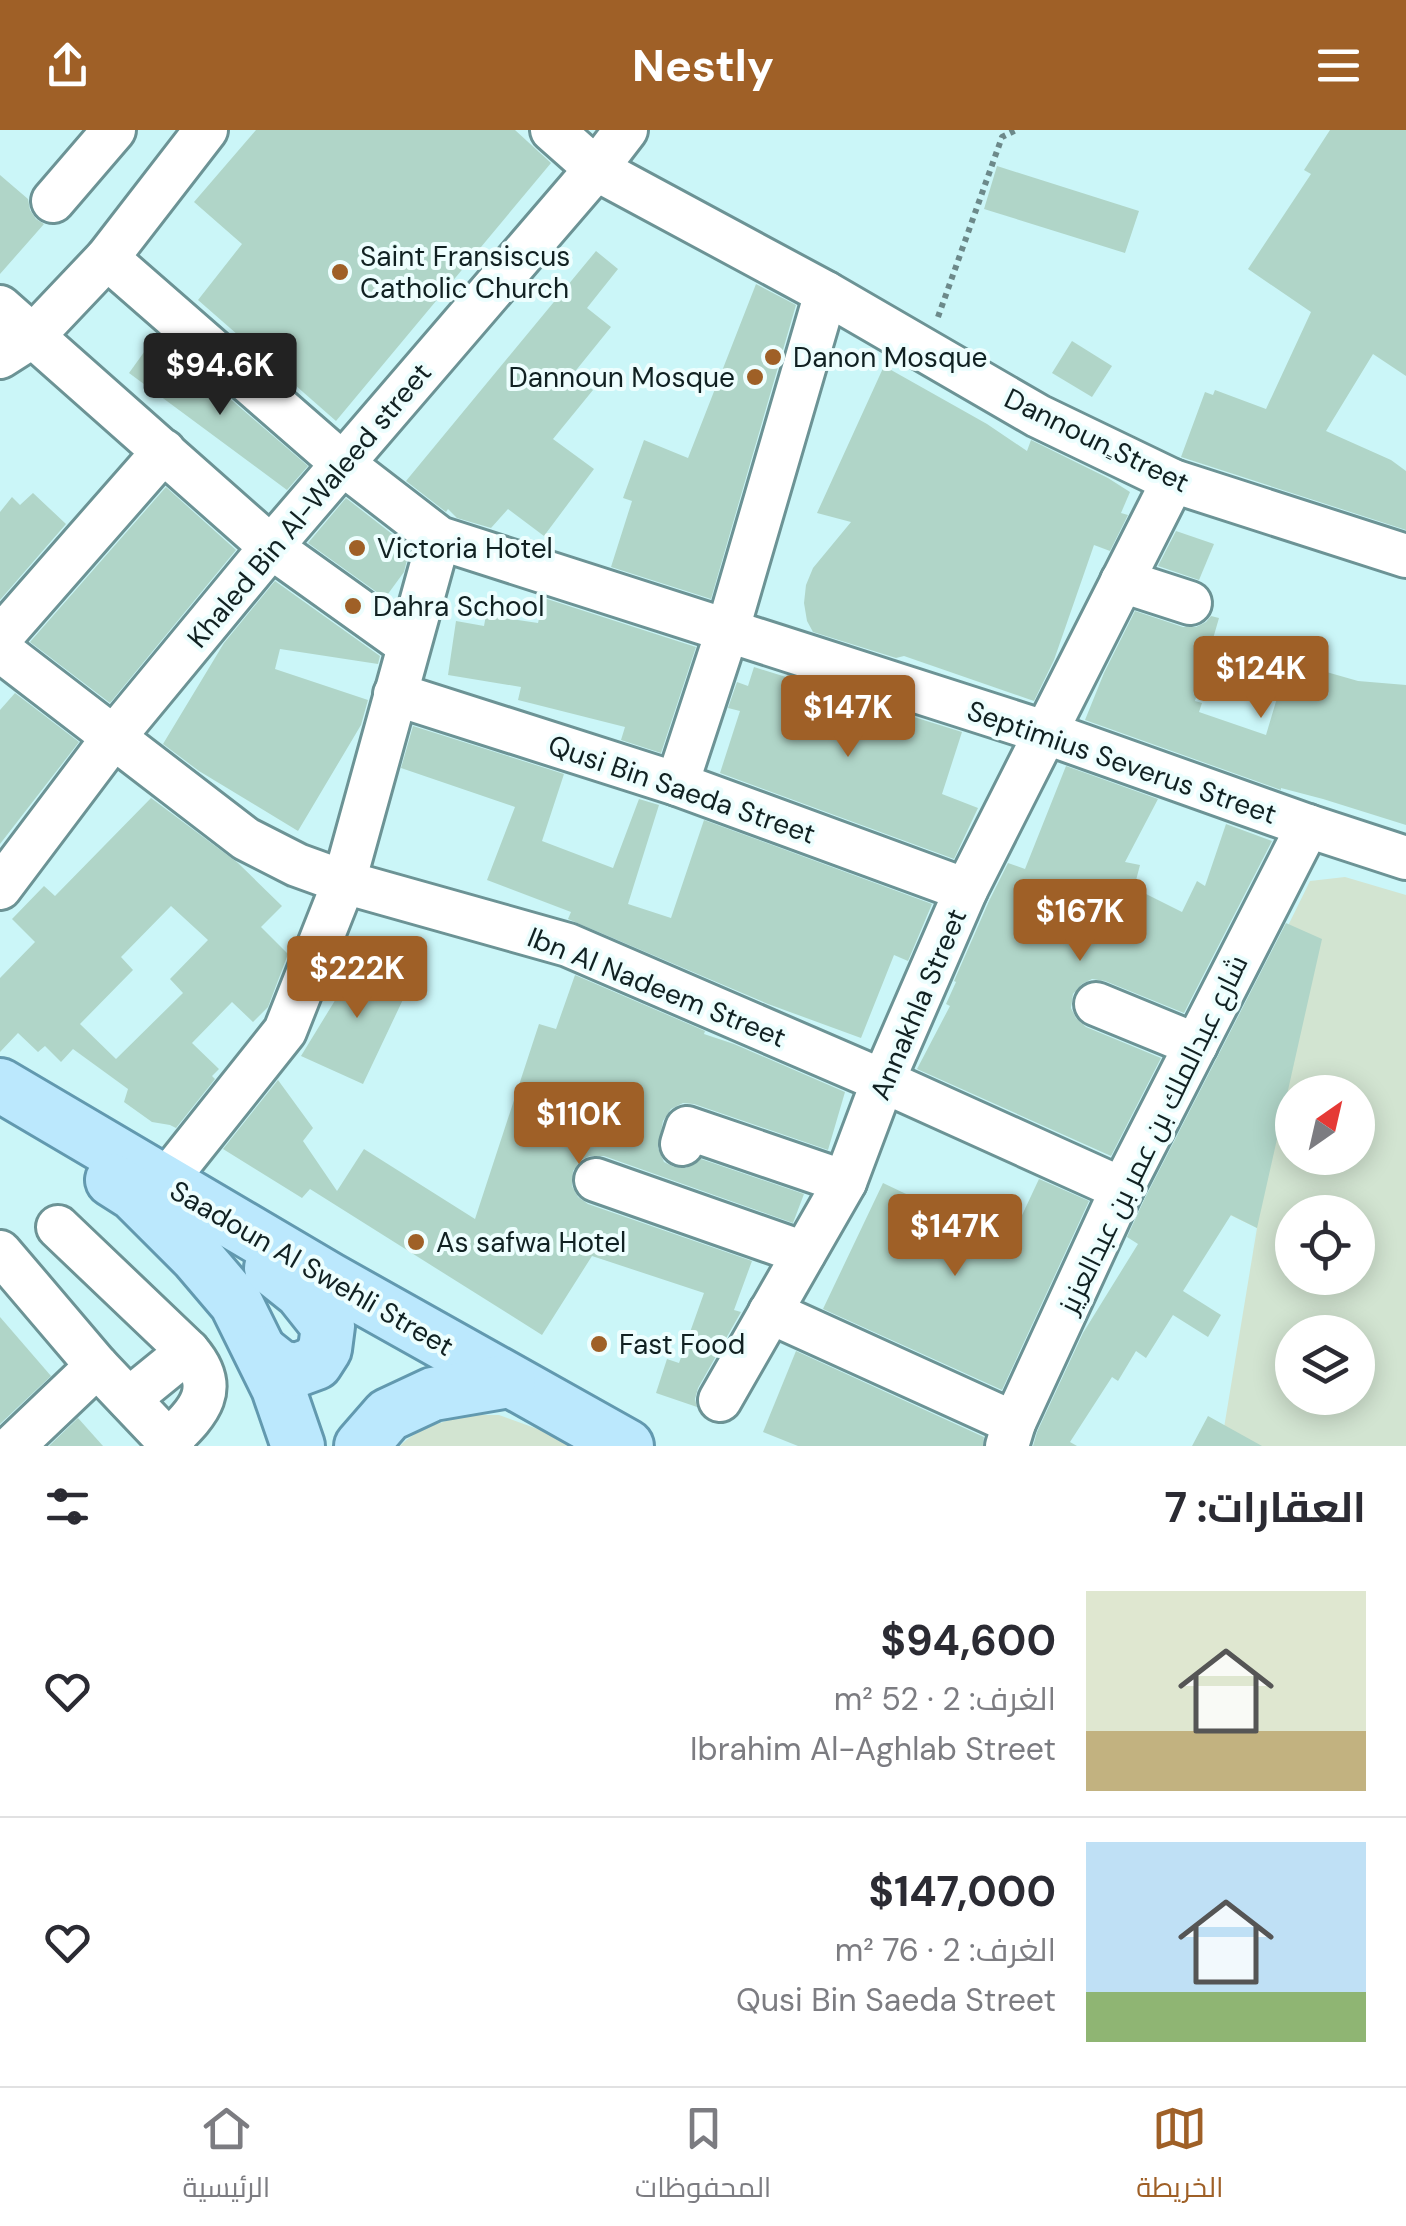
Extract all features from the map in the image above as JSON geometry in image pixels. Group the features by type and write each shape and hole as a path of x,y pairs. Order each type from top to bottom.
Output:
{"main road":[{"name":"Saadoun Al Swehli Street","path":"0,1085 164,1183 628,1446"},
{"name":"Saadoun Al Swehli Street","path":"0,1111 134,1194 196,1256 236,1303 269,1370 298,1446"},
{"path":"164,1183 302,1292 328,1326 325,1349 316,1362 297,1370 269,1370"},
{"path":"362,1446 388,1414 433,1394 509,1381"}],"street":[{"path":"53,200 114,130"},
{"path":"17,346 107,258 206,130"},
{"name":"Dannoun ٍStreet","path":"552,130 596,168 826,293 1038,416 1174,481 1406,556"},
{"name":"Khaled Bin Al-Waleed street","path":"0,888 114,738 271,547 626,130"},
{"name":"Septimius Severus Street","path":"107,258 343,464 438,538 1044,732 1406,858"},
{"path":"677,784 727,632 826,293"},
{"path":"0,307 17,346 164,450 271,547 408,645"},
{"path":"0,638 164,450"},
{"name":"Annakhla Street","path":"720,1400 845,1182 883,1081 966,890 1174,481"},
{"path":"164,1183 284,1030 344,882 438,538"},
{"path":"1122,581 1190,603"},
{"name":"Ibn Al Nadeem Street","path":"0,650 246,839 297,865 568,945 883,1081 1122,1190"},
{"name":"Qusi Bin Saeda Street","path":"396,694 677,784 966,890"},
{"name":"شارع عبدالملك بن عمر بن عبدالعزيز","path":"1010,1435 1122,1190 1308,826"},
{"path":"1096,1004 1196,1045"},
{"path":"682,1144 687,1128 845,1182"},
{"path":"596,1180 804,1253"},
{"path":"0,1252 97,1366 171,1444 193,1417 204,1394 202,1371 188,1351 58,1227"},
{"path":"770,1312 1010,1435"},
{"path":"128,1399 188,1351"},
{"path":"13,1446 97,1366"},
{"path":"269,1370 279,1416 273,1446"}],"path":[{"path":"926,352 1002,137 1016,130"}],"green space":[{"path":"1345,877 1406,895 1406,1446 1221,1446 1257,1228 1162,1182 1310,881"},
{"path":"468,1415 499,1415 577,1446 400,1446 423,1430"}],"building":[{"name":"Saint Fransiscus Catholic Church","path":"256,130 515,130 551,163 336,421 198,300 242,244 194,202"},
{"path":"1330,130 1406,130 1406,376 1373,354 1326,431 1391,460 1406,471 1406,530 1181,457 1205,392 1213,395 1215,390 1266,409 1311,312 1248,269 1311,174 1304,170"},
{"path":"997,166 1139,211 1125,253 984,209"},
{"path":"0,175 28,199 30,210 44,224 0,274"},
{"path":"596,251 618,269 587,308 611,327 573,374 593,390 553,439 594,469 544,536 508,509 491,528 457,518 448,509 446,512 406,481"},
{"path":"756,284 796,305 711,599 611,567 632,501 623,498 644,440 688,458"},
{"path":"1072,341 1112,366 1092,397 1052,373"},
{"path":"147,348 193,381 199,372 308,466 287,490 129,373"},
{"path":"884,366 1027,451 1031,440 1130,492 1121,513 1128,515 1110,551 1094,545 1054,660 1034,701 904,656 896,658 813,632 807,621 806,585 813,568 851,522 817,513"},
{"path":"166,487 236,550 110,703 30,642"},
{"path":"33,493 66,524 0,600 0,512 12,497 20,505"},
{"path":"346,498 410,548 404,572 385,598 308,543"},
{"path":"1176,531 1214,544 1199,580 1158,566"},
{"path":"275,581 380,656 378,664 280,649 275,669 368,700 361,725 298,831 199,771 163,744 224,643"},
{"path":"544,598 696,647 661,753 621,740 625,727 518,700 521,687 448,675 456,621 484,626 486,615 538,623"},
{"path":"1135,611 1183,627 1196,627 1211,616 1219,618 1195,701 1202,703 1199,712 1266,735 1288,661 1358,681 1406,685 1406,825 1281,790 1085,720"},
{"path":"754,667 962,732 942,794 978,808 954,859 720,773 740,711 728,708 737,682 748,686"},
{"path":"15,693 79,742 0,844 0,710"},
{"path":"413,726 564,774 542,841 613,868 639,799 659,805 628,904 671,918 704,820 932,904 908,961 894,955 861,1038 768,1004 568,919 571,912 487,880 515,807 401,768"},
{"path":"1066,766 1158,799 1125,862 1140,865 1134,888 1182,912 1197,881 1205,886 1226,824 1272,841 1184,1013 1105,981 1092,979 1073,994 1071,1008 1086,1027 1161,1058 1111,1156 917,1069 950,1006 946,1004 954,981 989,901 1008,863 1025,869"},
{"path":"151,798 238,863 282,906 261,927 288,954 268,1007 253,1022 232,1002 192,1043 219,1069 176,1128 152,1122 124,1102 128,1089 73,1049 61,1062 45,1046 38,1052 18,1033 0,1052 0,978 35,942 12,919 44,886 55,896","holes":["171,906 208,940 170,979 183,993 116,1059 80,1024 133,970 121,957"]},
{"path":"1286,923 1322,939 1291,1075 1275,1075 1275,1148 1257,1228 1231,1215 1183,1291 1221,1315 1208,1337 1173,1315 1146,1358 1136,1351 1118,1381 1112,1377 1070,1442 1077,1446 1033,1446 1083,1333 1138,1244 1127,1237"},
{"path":"364,953 393,969 389,984 407,991 363,1084 301,1056"},
{"path":"575,975 845,1092 828,1150 694,1104 683,1103 671,1109 663,1121 658,1148 664,1162 686,1168 701,1159 804,1194 793,1223 604,1156 581,1160 573,1171 572,1186 588,1204 752,1261 734,1310 741,1312 698,1388 697,1407 656,1393 667,1359 679,1363 704,1293 592,1256 542,1335 310,1189 302,1198 223,1149 278,1080 313,1128 303,1141 337,1191 364,1149 475,1219 539,1024 556,1029"},
{"path":"1039,1179 1089,1201 1002,1390 823,1309 883,1183 1009,1243"},
{"path":"0,1317 51,1376 0,1424"},
{"path":"796,1351 984,1437 983,1446 798,1446 763,1432"},
{"path":"1208,1416 1262,1446 1192,1446"},
{"path":"78,1418 103,1446 49,1446"}],"place":[{"name":"Saint Fransiscus Catholic Church","path":"340,272"},
{"name":"Danon Mosque","path":"773,357"},
{"name":"Dannoun Mosque","path":"755,377"},
{"name":"Victoria Hotel","path":"357,548"},
{"name":"Dahra School","path":"353,606"},
{"name":"As safwa Hotel","path":"416,1242"},
{"name":"Fast Food","path":"599,1344"}]}
